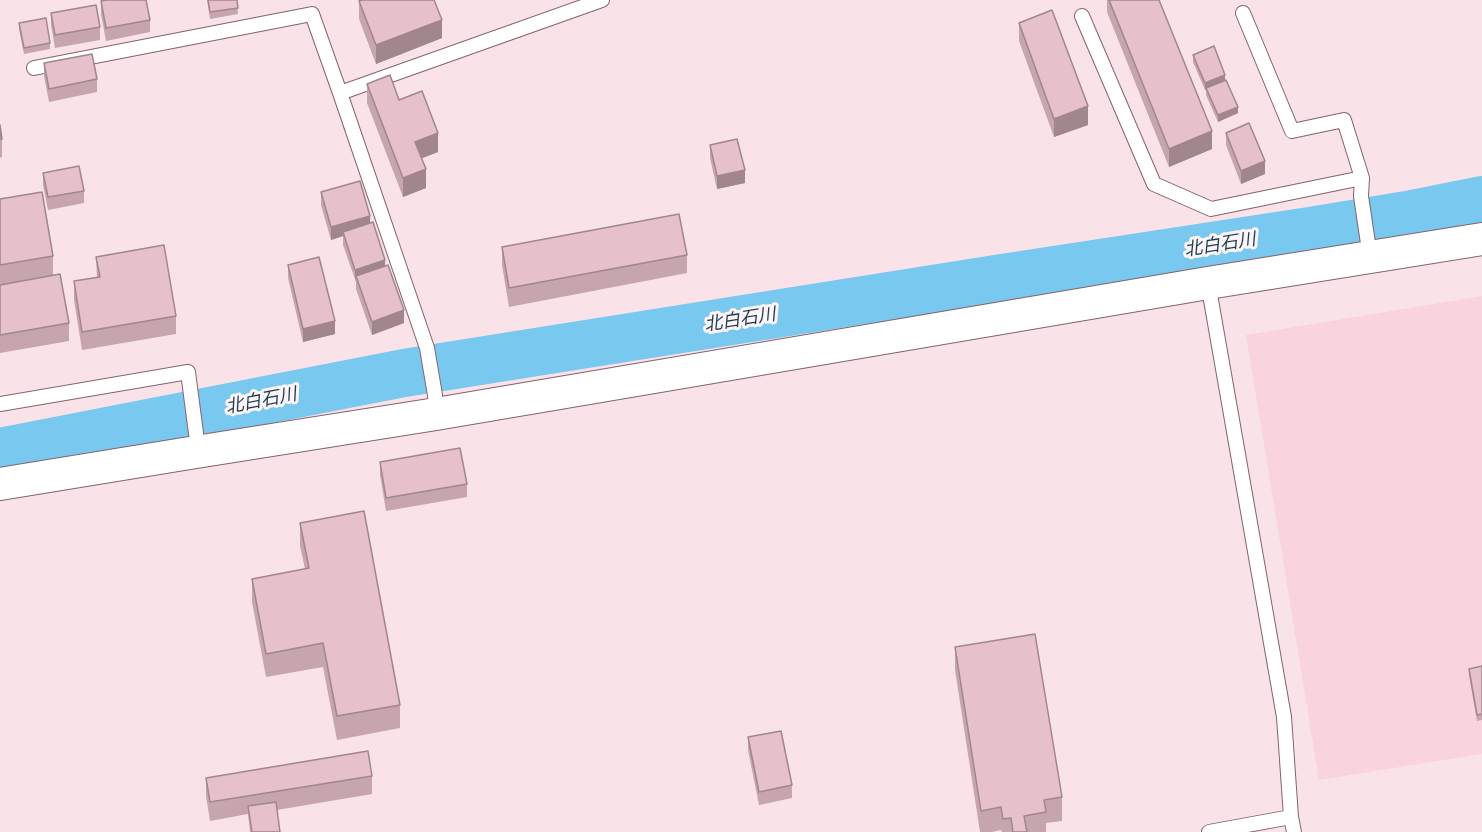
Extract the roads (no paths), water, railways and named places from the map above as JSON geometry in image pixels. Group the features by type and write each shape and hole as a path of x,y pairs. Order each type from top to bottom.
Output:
{"street":[{"path":"0,484 435,404 1208,283 1369,249 1482,238"}],"lane":[{"path":"340,93 603,0"},
{"path":"1242,13 1292,131 1344,120 1362,178 1361,196 1369,249"},
{"path":"34,68 312,14 427,348 435,404"},
{"path":"1082,15 1154,184 1211,209 1362,178"},
{"path":"1208,283 1284,717 1294,832"},
{"path":"0,404 188,372 197,446"},
{"path":"1209,832 1291,817"}],"waterway":[{"name":"北白石川","path":"0,452 404,373 1310,231 1482,200"}]}
